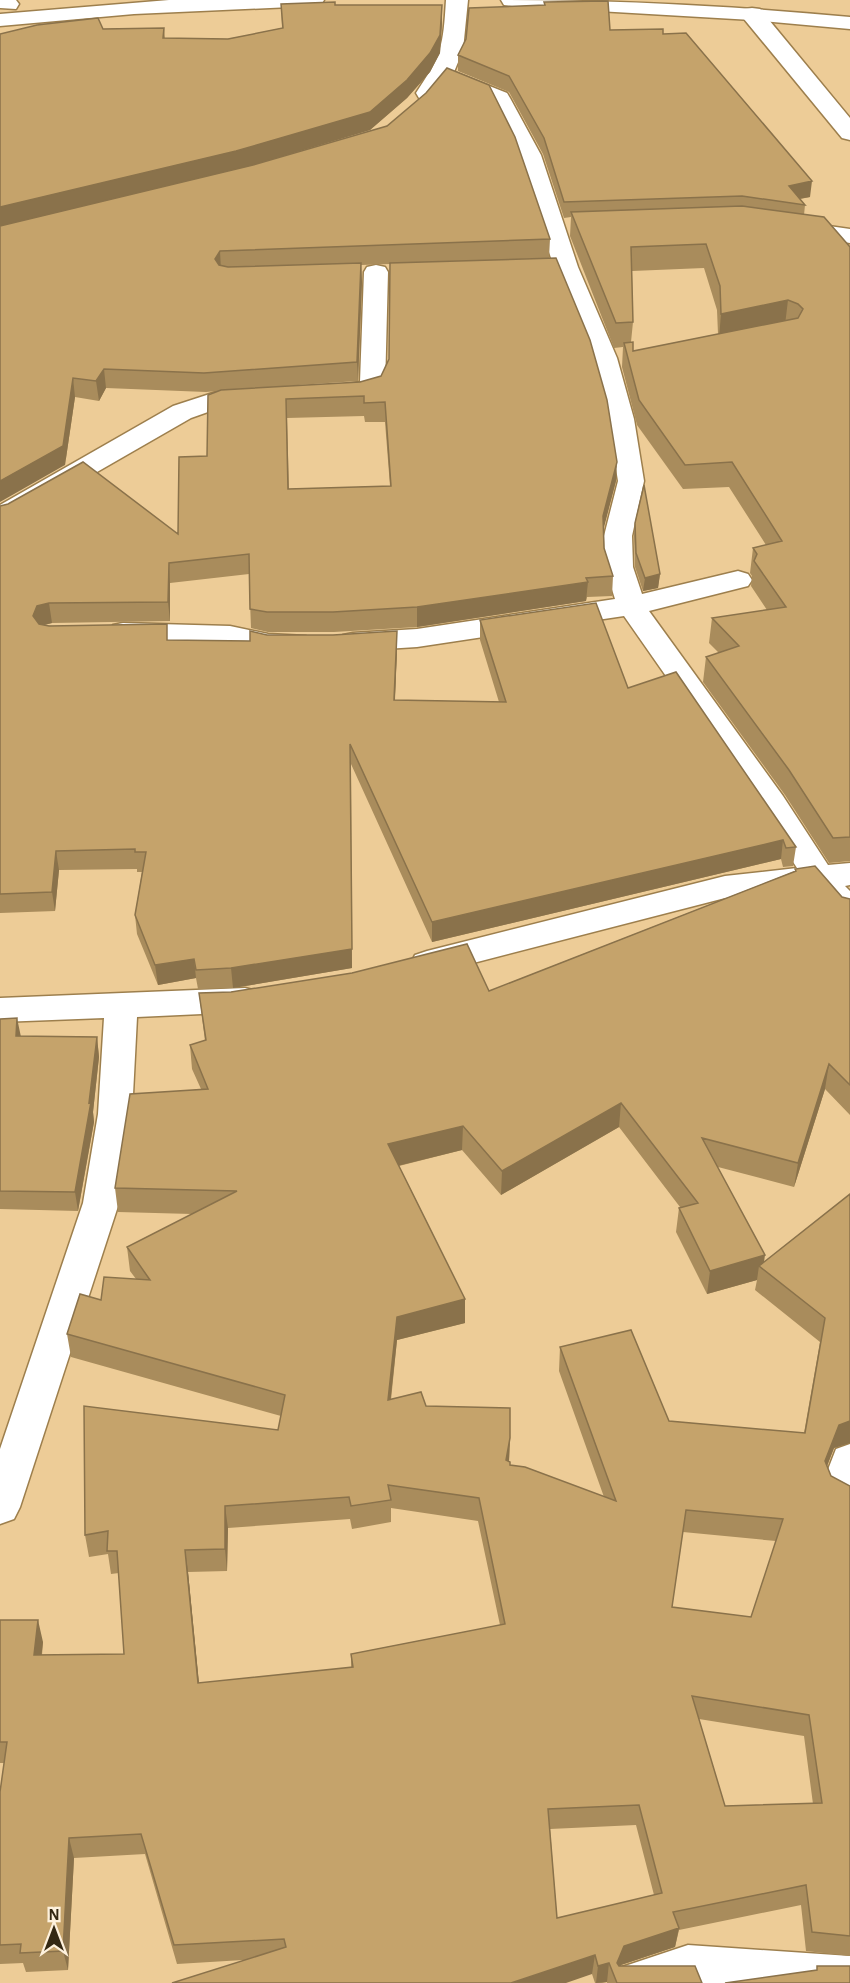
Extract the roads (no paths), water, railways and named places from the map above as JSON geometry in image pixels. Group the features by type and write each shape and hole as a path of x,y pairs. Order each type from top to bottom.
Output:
{"main road":[{"path":"2,8 53,0"},
{"path":"2,8 146,7 313,0"},
{"path":"410,111 442,75 453,54 457,0"},
{"path":"512,0 752,14 850,23"},
{"path":"777,0 850,8"},
{"path":"752,14 850,133"},
{"path":"442,75 499,98 565,227 556,267 615,358 621,419 632,481 618,536 620,567 631,606 772,804 835,876 850,912"},
{"path":"773,225 850,236"},
{"path":"313,394 372,388 376,272"},
{"path":"0,516 182,412 219,399 278,396"},
{"path":"100,633 159,632 230,635 268,643 334,643 417,638 631,606 738,580"},
{"path":"394,972 725,887 835,876"},
{"path":"0,1010 233,1002 268,996"},
{"path":"0,1507 101,1203 115,1113 121,1006"},
{"path":"850,1461 842,1485 850,1492"},
{"path":"638,1983 688,1966 850,1978"}]}
